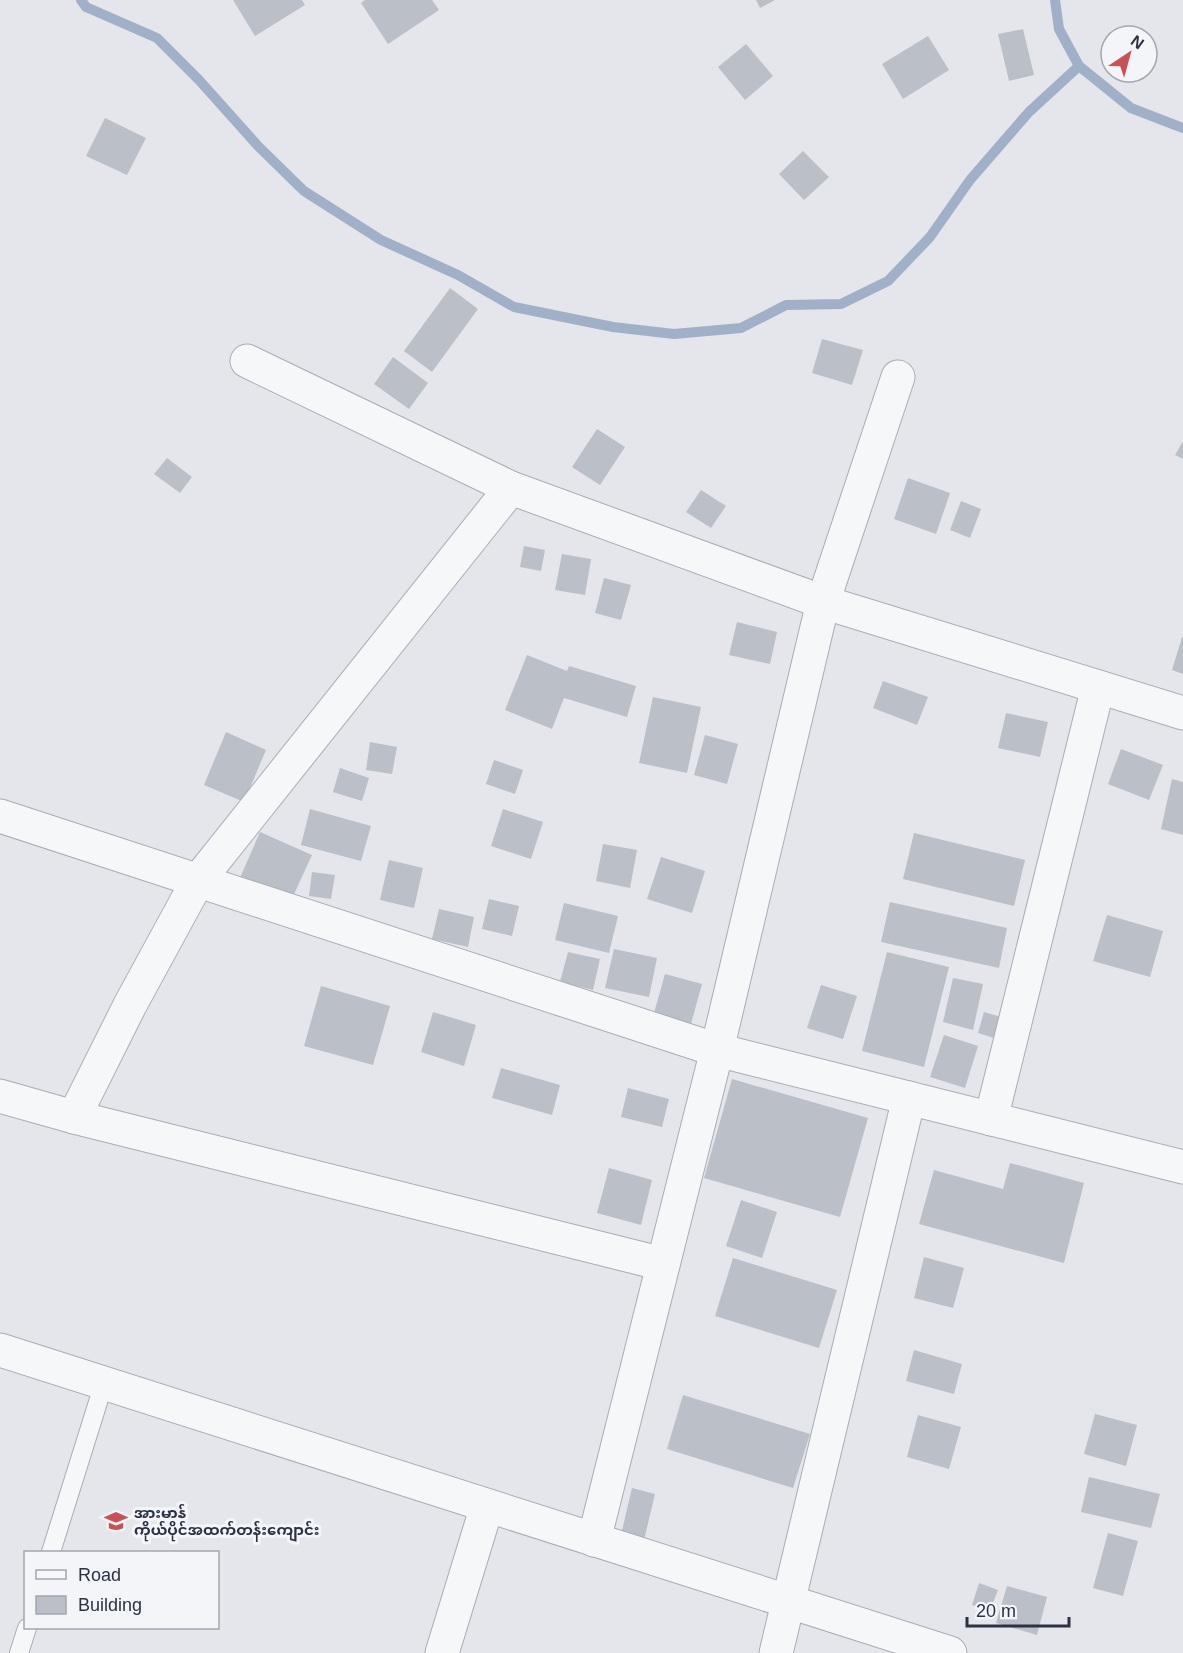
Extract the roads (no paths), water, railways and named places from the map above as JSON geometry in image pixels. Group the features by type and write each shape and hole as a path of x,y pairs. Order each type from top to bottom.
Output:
{"street":[{"path":"247,361 511,488 823,602 1183,713"},
{"path":"594,1540 717,1050 823,602 898,377"},
{"path":"74,1117 130,1005 197,882 511,488"},
{"path":"990,1119 1098,687"},
{"path":"0,816 717,1050 1183,1167"},
{"path":"0,1096 74,1117 663,1264"},
{"path":"776,1653 909,1098"},
{"path":"0,1350 950,1653"},
{"path":"442,1653 487,1506"}],"lane":[{"path":"51,1551 104,1383"},
{"path":"19,1653 27,1629"}],"waterway":[{"path":"81,0 86,7 157,38 199,80 258,146 304,191 381,240 458,275 514,307 613,327 674,334 741,328 786,305 841,304 888,281 930,237 970,180 1029,112 1079,66 1131,108 1183,128"},
{"path":"1055,0 1059,29 1079,66"}],"place":[{"name":"အားမာန် ကိုယ်ပိုင်အထက်တန်းကျောင်း","path":"116,1521"}]}
